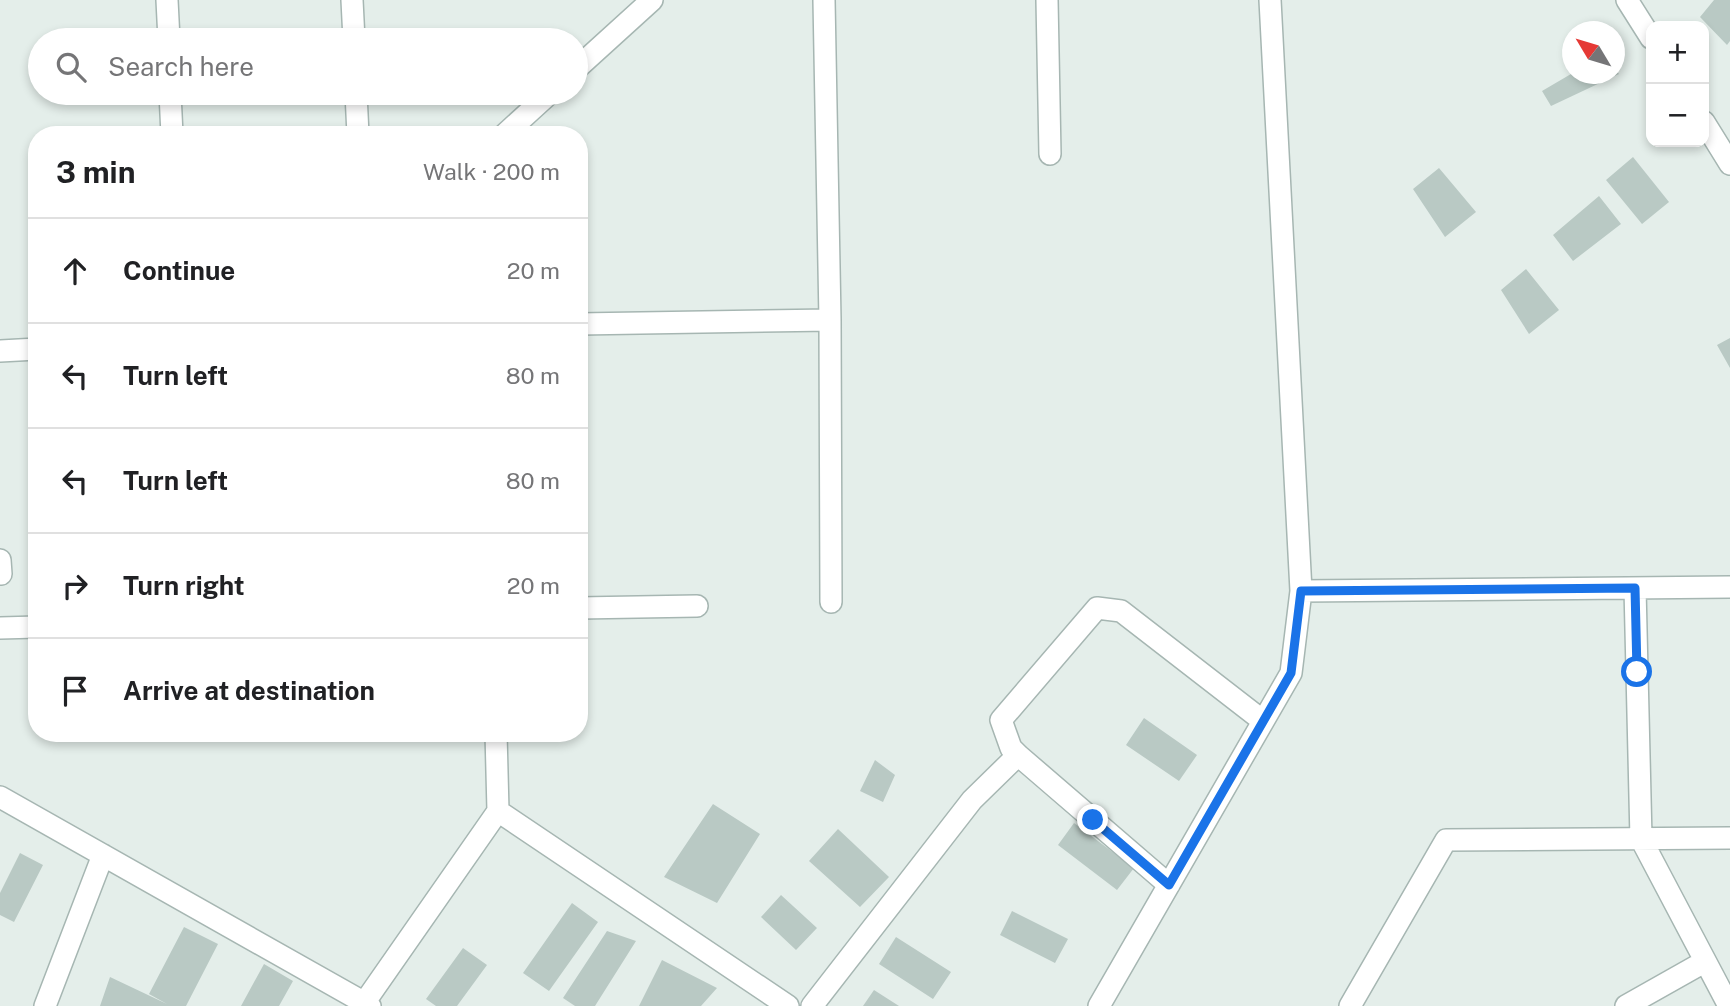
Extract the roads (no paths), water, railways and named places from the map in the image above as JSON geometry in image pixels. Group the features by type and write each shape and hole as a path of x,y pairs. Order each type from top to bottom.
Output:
{"street":[{"path":"167,0 168,28"},
{"path":"352,0 353,28"},
{"path":"588,58 652,0"},
{"path":"824,0 830,320 831,602"},
{"path":"1047,0 1049,154"},
{"path":"1099,1006 1291,673 1301,591 1270,0"},
{"path":"1627,0 1646,30"},
{"path":"171,105 172,126"},
{"path":"357,105 358,126"},
{"path":"513,126 537,105"},
{"path":"1709,130 1730,163"},
{"path":"588,324 830,320"},
{"path":"0,351 28,349"},
{"path":"1301,591 1730,587"},
{"path":"1635,588 1641,839 1729,1006"},
{"path":"588,608 697,606"},
{"path":"1169,885 1018,755 1011,748 1001,720 1097,608 1121,611 1263,721"},
{"path":"0,628 28,627"},
{"path":"0,796 365,1005 498,811 496,742"},
{"path":"812,1006 972,800 1018,755"},
{"path":"498,811 788,1006"},
{"path":"1350,1006 1446,839 1730,838"},
{"path":"45,1006 103,855"},
{"path":"1626,1006 1704,962"}]}
